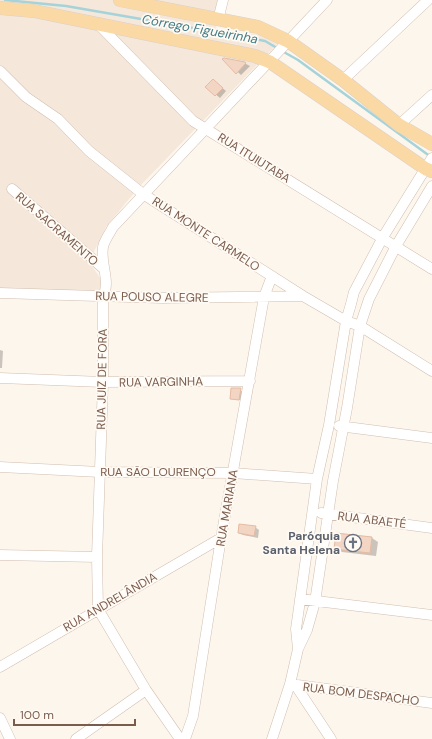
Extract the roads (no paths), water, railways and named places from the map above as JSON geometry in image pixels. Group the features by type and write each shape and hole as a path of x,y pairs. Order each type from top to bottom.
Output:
{"main road":[{"path":"120,0 136,1 218,20 258,27 284,46 343,80 399,126 432,144"},
{"path":"0,8 34,11 228,49 270,62 430,166"}],"street":[{"path":"218,20 223,0"},
{"name":"RUA JUIZ DE FORA","path":"180,739 146,690 98,609 97,557 103,382 103,297 107,289 106,275 103,268 103,246 113,227 327,0"},
{"path":"343,80 428,0"},
{"name":"RUA ITUIUTABA","path":"97,23 193,121 432,269"},
{"name":"RUA MONTE CARMELO","path":"0,71 26,97 58,119 89,151 144,194 303,296 346,321 360,326 432,371"},
{"path":"399,126 432,94"},
{"path":"272,739 293,685 298,649 296,629 312,512 346,321 354,292 383,238 430,166"},
{"path":"298,649 307,630 315,602 360,326 369,299 396,246 432,186"},
{"name":"RUA SACRAMENTO","path":"12,189 103,268"},
{"name":"RUA MARIANA","path":"185,739 194,716 221,538 264,297 272,276"},
{"name":"RUA POUSO ALEGRE","path":"0,293 103,297 303,296"},
{"name":"RUA VARGINHA","path":"0,378 103,382 250,381"},
{"path":"328,426 432,438"},
{"name":"RUA SÃO LOURENÇO","path":"0,467 100,472 233,473 317,479"},
{"name":"RUA ABAETÉ","path":"312,512 432,528"},
{"name":"RUA ANDRELÂNDIA","path":"0,667 221,538"},
{"path":"0,556 97,557"},
{"path":"300,599 432,615"},
{"path":"293,685 331,739"},
{"name":"RUA BOM DESPACHO","path":"293,685 432,703"},
{"path":"76,739 146,690"},
{"path":"0,718 10,739"}],"waterway":[{"name":"Córrego Figueirinha","path":"5,0 66,6 216,32 265,41 277,48"},
{"name":"Córrego Figueirinha","path":"282,51 298,60 431,157"}],"place":[{"name":"Paróquia Santa Helena","path":"353,543"}]}
